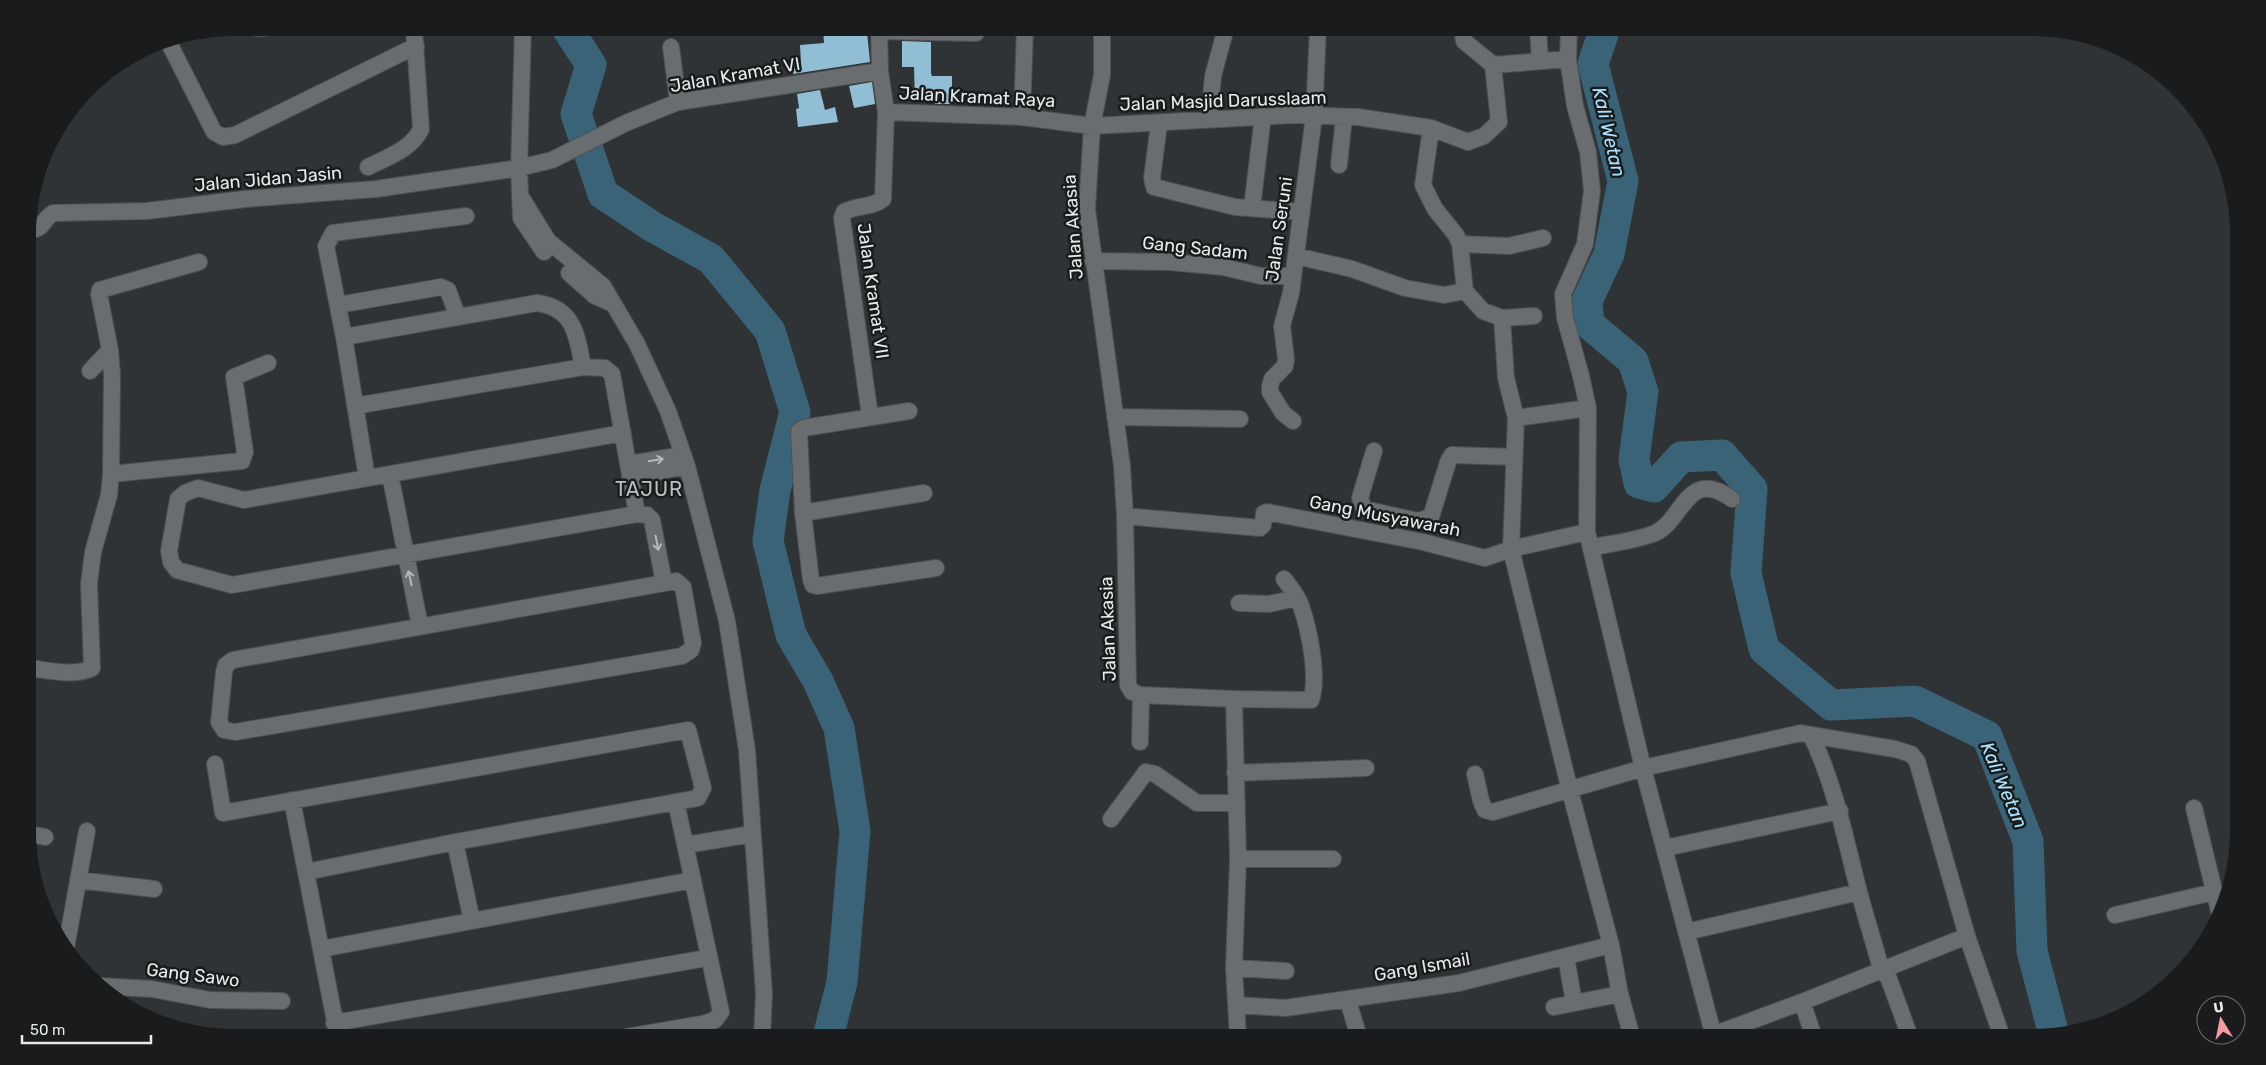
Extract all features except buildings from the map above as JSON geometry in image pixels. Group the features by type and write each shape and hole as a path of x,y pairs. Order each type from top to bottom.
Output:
{"street":[{"path":"368,167 405,148 416,140 421,129 415,36"},
{"path":"523,36 519,168 521,197 548,241 603,286 637,344 668,411 682,463 707,537 729,631 747,750 764,994 762,1029"},
{"name":"Jalan Kramat Raya","path":"879,36 880,71 886,112 1022,117 1092,126"},
{"path":"1022,117 1025,36"},
{"name":"Jalan Akasia","path":"1102,36 1102,75 1092,126 1088,209 1093,261 1122,466 1126,516 1128,685 1132,692 1141,695 1311,700 1314,678 1309,637 1297,598"},
{"path":"1209,118 1213,76 1224,36"},
{"name":"Jalan Seruni","path":"1293,421 1283,412 1270,392 1270,386 1272,379 1285,366 1286,359 1282,326 1293,276 1314,116 1318,36"},
{"path":"1463,36 1464,41 1493,65 1568,59"},
{"path":"1538,36 1540,61"},
{"path":"1568,36 1568,59 1575,106 1588,152 1592,191 1585,244 1563,294 1565,318 1582,376 1588,408 1589,540 1643,768 1710,1029"},
{"path":"171,47 214,132 223,137 235,135 416,46"},
{"path":"670,46 678,102"},
{"name":"Jalan Masjid Darusslaam","path":"1092,126 1159,124 1209,118 1344,116 1431,128 1468,142 1484,136 1499,122 1493,65"},
{"name":"Jalan Kramat VI","path":"519,168 552,160 626,123 678,102 880,71"},
{"name":"Jalan Kramat VII","path":"870,416 842,218 844,212 850,208 878,203 883,199 886,112"},
{"path":"1252,208 1263,116"},
{"path":"1338,165 1344,116"},
{"path":"1159,124 1152,178 1154,187 1234,208 1302,212"},
{"path":"1431,128 1424,185 1435,209 1456,235 1460,244 1465,291 1483,311 1502,318 1534,316"},
{"name":"Jalan Jidan Jasin","path":"36,230 42,227 48,216 54,213 147,211 245,199 376,189 519,168"},
{"path":"367,478 344,337 326,246 333,234 466,216"},
{"path":"1460,244 1509,246 1542,238"},
{"path":"1296,256 1352,268 1405,288 1444,296 1465,291"},
{"name":"Gang Sadam","path":"1093,261 1170,262 1223,267 1261,276 1293,276"},
{"path":"36,668 85,671 92,668 88,619 93,552 109,495 112,474 110,350 99,294 100,290 199,262"},
{"path":"338,305 441,287 448,290 457,316"},
{"path":"344,337 537,303 549,305 566,317 576,330 583,367"},
{"path":"1502,318 1506,378 1516,418 1511,550 1570,791 1611,945 1620,994 1630,1029"},
{"path":"90,371 110,350"},
{"path":"112,474 242,461 245,452 234,377 268,363"},
{"path":"355,406 583,367 605,368 612,374 637,514"},
{"path":"1516,418 1588,408"},
{"path":"909,411 870,416 804,428 799,431 797,436 803,513 813,585 936,568"},
{"path":"1115,417 1240,419"},
{"path":"623,433 244,500 198,488 184,493 178,499 169,551 171,562 177,570 232,585 637,514 647,515 652,520 664,583"},
{"path":"1374,451 1360,498 1360,504 1364,508 1418,521 1431,517 1448,462 1452,455 1514,457"},
{"path":"630,470 682,463"},
{"path":"390,474 420,626"},
{"path":"1511,550 1657,532 1685,500 1704,490 1716,490 1732,499"},
{"path":"803,513 924,493"},
{"name":"Gang Musyawarah","path":"1126,516 1261,527 1264,513 1267,512 1423,542 1485,558 1511,550"},
{"path":"1239,602 1269,604 1297,598 1284,579"},
{"path":"676,581 683,588 693,643 691,650 682,656 235,732 224,730 219,722 226,665 233,660 420,626 676,581"},
{"path":"1140,742 1141,695"},
{"path":"1234,699 1234,773 1237,803 1238,859 1234,968 1238,1029"},
{"path":"215,764 224,813 688,730 703,788 698,798 455,842 306,872"},
{"path":"1475,774 1485,810 1493,812 1570,791 1643,768 1801,733 1911,754 1923,776 1967,936 1999,1029"},
{"path":"1811,734 1821,754 1840,811 1859,892 1881,969 1890,979 1907,1029"},
{"path":"1234,773 1366,768"},
{"path":"1111,820 1146,772 1155,774 1197,803 1237,803"},
{"path":"292,800 336,1029"},
{"path":"668,1029 715,1020 721,1012 676,802"},
{"path":"2194,808 2216,902"},
{"path":"1665,848 1840,811"},
{"path":"68,938 87,831"},
{"path":"686,845 752,834"},
{"path":"455,842 472,920"},
{"path":"1238,859 1332,859"},
{"path":"78,880 154,889"},
{"path":"321,950 472,920 693,880"},
{"path":"1686,932 1859,892"},
{"path":"2115,915 2214,892"},
{"path":"1731,1029 1967,936"},
{"name":"Gang Ismail","path":"1237,1005 1285,1008 1459,983 1611,945"},
{"path":"1566,956 1574,1003"},
{"path":"341,1029 708,958"},
{"path":"1234,968 1286,970"},
{"name":"Gang Sawo","path":"113,987 152,989 233,1002 282,1001"},
{"path":"1554,1007 1620,994"},
{"path":"1348,1000 1357,1029"},
{"path":"1802,1002 1811,1029"}],"waterway":[{"path":"572,36 591,65 576,114 603,194 653,227 711,259 770,331 795,412 775,490 768,541 791,635 818,681 839,728 855,831 842,982 830,1029"},
{"name":"Kali Wetan","path":"1602,36 1593,64 1623,181 1609,254 1587,301 1589,324 1633,361 1643,392 1634,459 1639,483 1654,487 1681,457 1722,455 1752,489 1746,573 1764,649 1831,705 1915,701 1987,736 2028,841 2032,951 2052,1027"}],"district":[{"name":"TAJUR","path":"649,489"}]}
